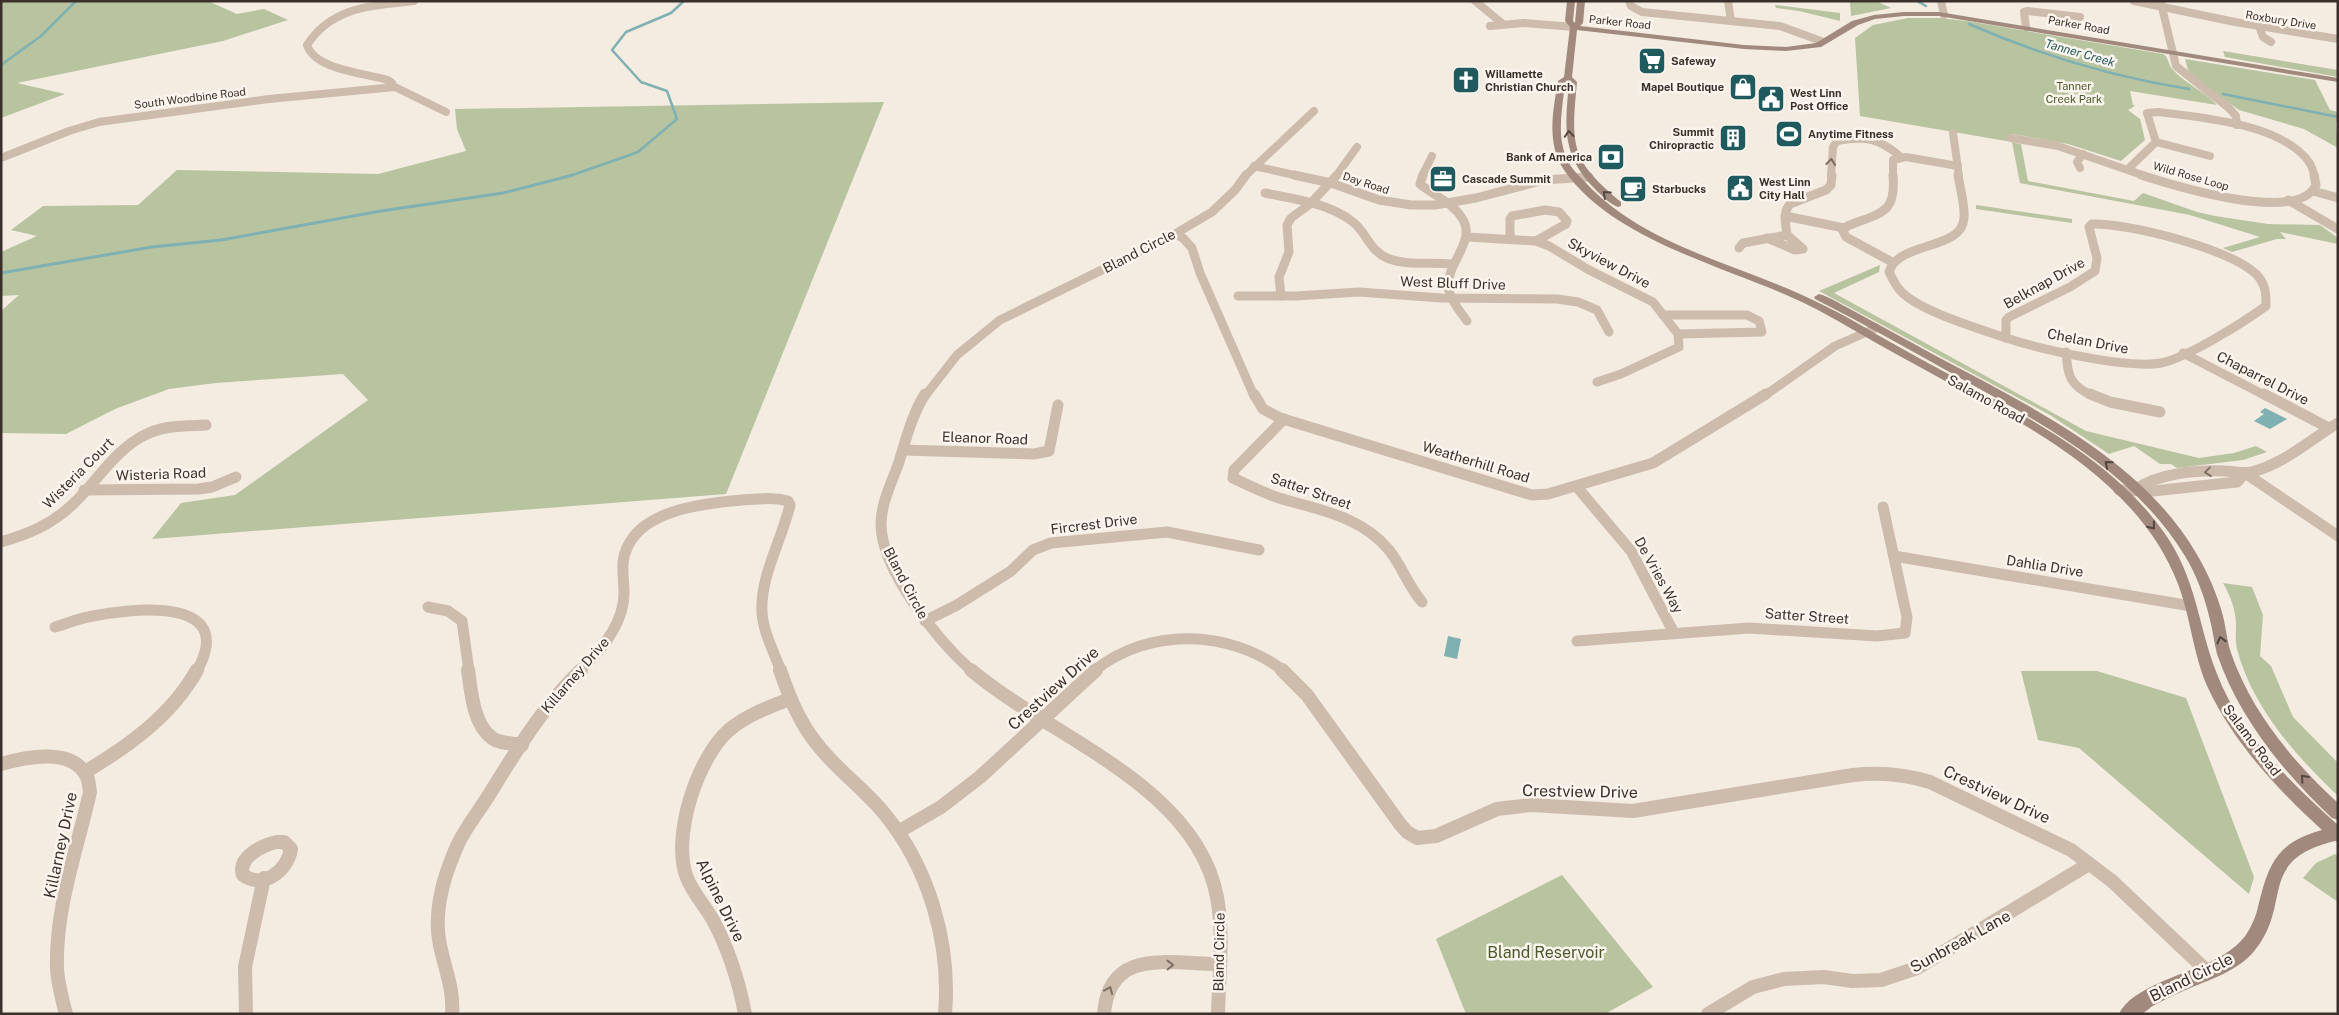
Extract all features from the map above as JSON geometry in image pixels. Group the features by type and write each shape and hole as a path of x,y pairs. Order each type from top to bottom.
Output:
{"main road":[{"name":"Salamo Road","path":"1571,1 1569,21 1574,27"},
{"name":"Salamo Road","path":"1568,78 1574,27 1579,23 1581,1"},
{"name":"Parker Road","path":"1574,27 1757,48 1803,48 1818,45 1858,22 1874,17 1904,14 1944,15 2026,27 2338,80"},
{"name":"Salamo Road","path":"1568,78 1573,82 1568,125 1570,143 1579,164 1589,177 1620,206 1655,228 1704,250 1795,286 2042,431 2079,456 2120,490 2145,517 2170,552 2180,572 2207,669 2233,718 2276,773 2337,833"},
{"name":"Salamo Road","path":"1568,78 1562,81 1556,138 1564,161 1571,172 1609,208 1656,237 1789,292 1871,331 2057,428 2104,460 2136,489 2171,526 2196,564 2215,611 2220,637 2230,669 2251,710 2295,769 2338,813"},
{"name":"Bland Circle","path":"2128,1014 2151,996 2207,972 2240,953 2258,932 2276,870 2283,857 2303,844 2337,833"}],"street":[{"path":"387,87 392,83 388,80 346,70 314,58 308,52 307,45 312,37 322,28 349,12 367,7 414,1"},
{"path":"1475,1 1503,24"},
{"path":"1629,1 1631,6 1642,12 1786,28 1821,42"},
{"path":"1728,1 1731,21"},
{"path":"1941,1 1944,15"},
{"name":"Roxbury Drive","path":"2134,1 2162,4 2259,26 2338,39"},
{"path":"2162,4 2177,69 2230,108 2236,116 2237,125"},
{"path":"2026,27 2024,12 2028,11 2080,17"},
{"path":"1490,26 1532,23 1574,27"},
{"path":"2259,26 2263,37 2271,42"},
{"path":"387,87 399,88 446,112"},
{"name":"South Woodbine Road","path":"1,158 69,130 107,120 250,101 366,91 387,87"},
{"name":"Bland Circle","path":"1218,1014 1218,964 1221,927 1216,886 1205,858 1188,831 1162,802 1111,764 1042,721 968,669 953,656 925,621 891,560 881,525 888,488 895,475 912,420 922,399 963,349 977,336 1000,320 1174,234 1212,212 1235,190 1254,166 1314,110"},
{"path":"2156,142 2147,113 2158,112 2237,125 2274,137 2292,146 2303,154 2316,176 2313,191 2338,198"},
{"path":"1785,218 1844,231 1892,262 1903,255 1946,240 1959,232 1963,226 1953,133"},
{"path":"1767,238 1794,250 1803,249 1787,235 1786,207 1831,185 1833,147 1837,141 1862,138 1889,146 1901,157"},
{"name":"Wild Rose Loop","path":"2012,138 2058,146 2187,189 2227,198 2261,202 2288,200 2313,191"},
{"path":"2156,142 2210,156"},
{"path":"2128,169 2156,142"},
{"path":"1281,296 1279,277 1289,252 1287,225 1291,218 1310,204 1332,183 1357,147"},
{"path":"2080,168 2077,162 2083,154"},
{"path":"1432,156 1420,184 1448,204 1464,220 1467,226 1466,237 1452,264 1448,288 1454,308 1467,321"},
{"path":"1844,231 1880,213 1891,204 1893,160 1901,157 1958,166"},
{"name":"Day Road","path":"1254,166 1332,183 1390,202 1411,205 1448,204 1544,180 1589,177"},
{"path":"1265,193 1310,204 1353,221 1374,250 1389,258 1452,264"},
{"path":"2288,200 2338,229"},
{"name":"Skyview Drive","path":"1510,239 1510,219 1512,216 1545,210 1559,212 1567,221 1566,224 1536,241"},
{"name":"Chelan Drive","path":"1892,262 1889,269 1891,280 1903,292 1964,326 2066,352 2116,361 2151,364 2170,361 2264,307 2268,301 2268,293 2263,284 2248,269 2233,258 2181,239 2092,224"},
{"name":"Belknap Drive","path":"2006,338 2006,320 2009,317 2064,290 2095,271 2097,258 2089,227 2092,224"},
{"name":"Weatherhill Road","path":"1174,234 1184,238 1192,248 1200,273 1258,404 1269,413 1532,495 1548,494 1634,470 1654,462 1764,396 1835,346 1871,331"},
{"path":"1739,248 1743,244 1787,235"},
{"name":"Skyview Drive","path":"1466,237 1536,241 1653,302 1678,334"},
{"name":"West Bluff Drive","path":"1238,296 1359,292 1450,299 1556,299 1578,302 1597,310 1609,332"},
{"path":"1597,382 1622,374 1676,349 1680,344 1678,334 1762,332 1759,321 1747,315 1664,315"},
{"path":"2066,352 2070,380 2082,390 2110,400 2160,412"},
{"name":"Chaparrel Drive","path":"2183,353 2334,425"},
{"name":"Eleanor Road","path":"903,450 1046,453 1051,447 1058,405"},
{"name":"Satter Street","path":"1284,419 1234,470 1233,478 1277,497 1335,513 1352,521 1377,538 1390,551 1412,591 1422,602"},
{"name":"Wisteria Court","path":"1,542 27,535 51,522 84,490 117,453 141,437 171,426 206,425"},
{"path":"2120,490 2152,491 2237,482 2245,473 2282,457 2334,425"},
{"path":"2245,473 2338,536"},
{"name":"Wisteria Road","path":"84,490 199,489 212,487 236,477"},
{"name":"De Vries Way","path":"1576,486 1631,551 1674,634"},
{"name":"Killarney Drive","path":"452,1014 453,993 438,939 438,916 443,892 459,842 554,697 597,654 608,640 622,610 624,594 622,563 626,548 634,536 651,524 685,508 713,503 774,498 788,501 790,506 788,520 764,593 762,612 790,699"},
{"name":"Satter Street","path":"1577,641 1758,628 1877,636 1905,633 1907,619 1883,507"},
{"name":"Fircrest Drive","path":"925,621 957,605 1011,571 1033,550 1051,543 1167,532 1259,550"},
{"name":"Dahlia Drive","path":"1894,556 2191,606"},
{"path":"428,607 448,611 462,621 466,638 469,680 481,728 491,737 502,742 522,745"},
{"path":"1,764 24,759 62,759 76,763 85,772 136,739 155,721 199,668 206,651 207,639 205,630 199,622 190,616 163,610 89,616 55,628"},
{"name":"Crestview Drive","path":"898,832 935,812 967,789 1099,666 1134,647 1171,640 1216,641 1254,652 1289,674 1400,824 1407,832 1417,838 1436,836 1497,810 1531,805 1633,811 1780,786 1873,773 1907,776 1953,791 2057,842 2112,881 2207,972"},
{"path":"790,699 809,734 834,763 884,813 898,832 923,879 942,936 948,974 945,1014"},
{"name":"Alpine Drive","path":"745,1014 728,951 714,922 687,878 681,858 681,841 698,780 707,759 721,738 744,720 763,709 790,699"},
{"name":"Killarney Drive","path":"66,1014 59,987 58,948 67,891 90,792 89,778 85,772"},
{"name":"Sunbreak Lane","path":"1708,1014 1754,987 1784,979 1824,977 1852,982 1881,980 1917,968 2049,890 2089,864"},
{"path":"246,1014 245,967 264,878"},
{"path":"1104,1014 1108,991 1120,973 1127,969 1144,965 1218,964"}],"green space":[{"path":"1,1 208,1 237,14 264,9 288,20 223,41 17,83 65,94 1,118"},
{"path":"1850,1 1876,1 1891,8 1851,16"},
{"path":"1775,5 1840,13 1840,21 1799,11 1776,8"},
{"name":"Tanner Creek Park","path":"1908,18 1940,18 1967,21 2163,54 2171,68 2178,75 2217,105 2130,91 2133,105 2135,106 2128,110 2140,119 2145,140 2121,161 2068,144 2013,134 2015,143 2021,144 2028,181 2134,201 2143,193 2197,212 2268,224 2320,225 2338,238 2338,244 2280,232 2286,239 2277,239 2232,252 2223,248 2260,237 2190,215 2020,183 2012,142 1860,116 1855,38 1873,25"},
{"path":"2223,51 2338,70 2338,77 2225,57"},
{"path":"2185,59 2315,80 2330,110 2338,112 2338,122 2336,123 2338,148 2304,129 2239,110 2197,80 2188,70"},
{"path":"884,102 726,494 152,539 181,503 235,495 368,400 343,374 216,383 169,389 115,409 66,434 1,433 1,311 19,295 1,296 1,252 37,236 11,230 43,206 138,205 177,170 378,174 466,151 457,129 455,109"},
{"path":"1976,205 2072,219 2072,223 1976,209"},
{"path":"1880,265 1879,272 1834,293 2086,431 2199,458 2234,453 2256,446 2267,452 2243,460 2177,468 2171,464 2160,464 2134,446 2109,454 2050,415 1819,291"},
{"path":"2223,583 2252,587 2263,615 2260,656 2271,666 2293,717 2338,763 2338,796 2277,729 2253,691 2237,649 2235,612"},
{"path":"2021,671 2097,671 2186,698 2254,877 2249,894 2079,748 2038,740"},
{"path":"2335,854 2338,856 2338,902 2303,878 2316,863"},
{"name":"Bland Reservoir","path":"1562,875 1653,987 1605,1014 1466,1014 1436,939"}],"water":[{"path":"2265,408 2287,419 2270,429 2254,421 2264,414 2260,412"},
{"path":"1448,636 1461,639 1457,659 1444,656"}],"waterway":[{"path":"1,65 41,36 76,1"},
{"path":"572,175 638,152 677,119 667,91 641,82 612,50 626,32 671,13 684,1"},
{"name":"Tanner Creek","path":"1917,1 1926,6"},
{"name":"Tanner Creek","path":"1969,24 2022,46 2077,64 2132,78 2189,89"},
{"name":"Tanner Creek","path":"2223,94 2338,117"},
{"path":"1,273 152,247 221,240 381,211 503,193 572,175"}],"place":[{"name":"Safeway","path":"1652,61"},
{"name":"Willamette Christian Church","path":"1466,80"},
{"name":"Mapel Boutique","path":"1743,87"},
{"name":"West Linn Post Office","path":"1771,99"},
{"name":"Anytime Fitness","path":"1789,134"},
{"name":"Summit Chiropractic","path":"1733,138"},
{"name":"Bank of America","path":"1611,157"},
{"name":"Cascade Summit","path":"1443,179"},
{"name":"West Linn City Hall","path":"1740,188"},
{"name":"Starbucks","path":"1633,189"}]}
